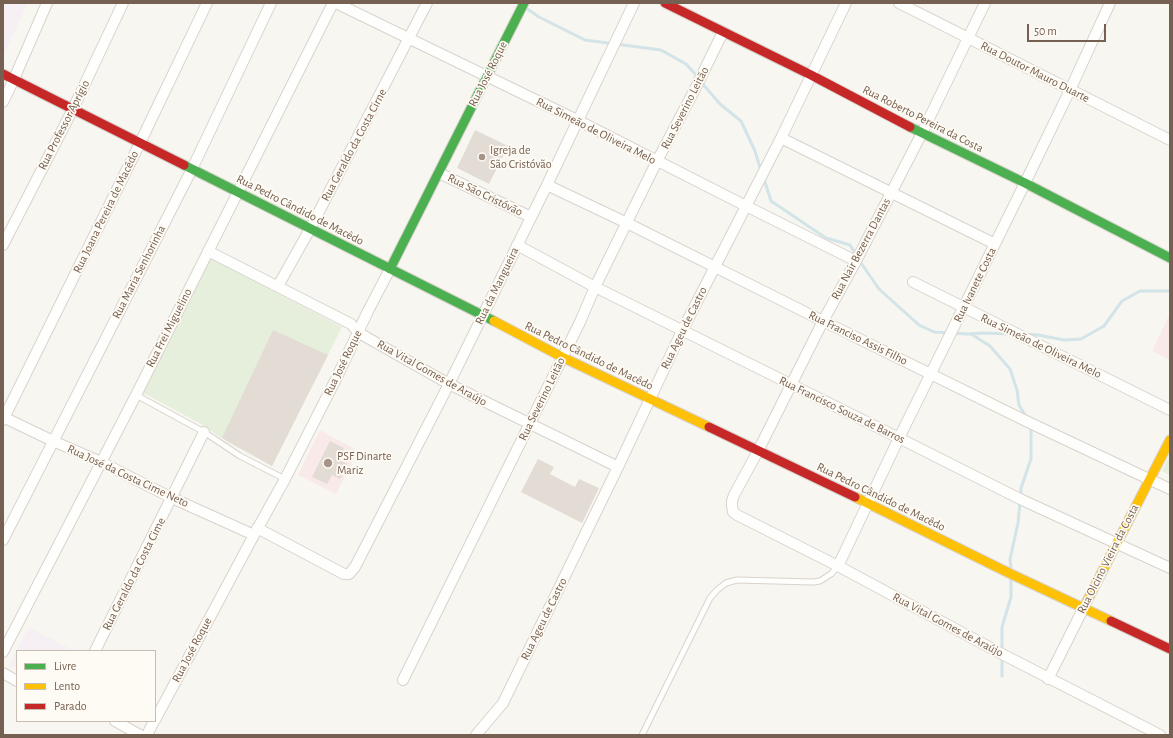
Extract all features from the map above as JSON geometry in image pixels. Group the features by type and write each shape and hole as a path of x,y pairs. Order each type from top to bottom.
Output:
{"street":[{"path":"3,102 47,3"},
{"name":"Rua Professor Aprígio","path":"3,245 73,109 123,3"},
{"name":"Rua Joana Pereira de Macêdo","path":"3,418 140,144 207,3"},
{"name":"Rua Maria Senhorinha","path":"3,540 192,169 271,3"},
{"name":"Rua Simeão de Oliveira Melo","path":"334,3 577,120 856,261"},
{"name":"Rua Frei Miguelino","path":"3,652 136,394 334,3"},
{"name":"Rua Geraldo da Costa Cirne","path":"278,286 310,229 410,39 427,3"},
{"name":"Rua José Roque","path":"156,718 256,531 286,479 359,333 368,311 524,3"},
{"name":"Rua da Mangueira","path":"355,568 518,245 634,3"},
{"name":"Rua Roberto Pereira da Costa","path":"665,3 811,75 922,133 1025,183 1170,258"},
{"name":"Rua Ageu de Castro","path":"476,735 503,703 618,467 682,331 781,138 846,3"},
{"name":"Rua Doutor Mauro Duarte","path":"899,3 1170,140"},
{"name":"Rua Nair Bezerra Dantas","path":"737,516 733,512 732,506 734,495 922,133 985,3"},
{"name":"Rua Ivanete Costa","path":"838,566 869,504 899,438 1070,90 1110,3"},
{"name":"Rua Severino Leitão","path":"403,680 657,161 723,32"},
{"name":"Rua Pedro Cândido de Macêdo","path":"3,74 482,315 562,357 869,504 1083,609 1170,649"},
{"path":"781,138 995,244"},
{"name":"Rua São Cristóvão","path":"439,172 531,217"},
{"name":"Rua Franciso Assis Filho","path":"547,185 627,223 823,322 1170,489"},
{"name":"Rua Francisco Souza de Barros","path":"518,245 595,287 1020,499 1170,568"},
{"name":"Rua Vital Gomes de Araújo","path":"208,251 351,324 359,333 449,384 618,467"},
{"name":"Rua Simeão de Oliveira Melo","path":"913,282 1170,410"},
{"name":"Rua José da Costa Cime Neto","path":"3,418 101,462 172,498 256,531 344,574 349,574 355,568"},
{"name":"Rua Geraldo da Costa Cime","path":"96,650 204,432"},
{"name":"Rua Olcino Vieira da Costa","path":"1048,679 1170,440"},
{"name":"Rua Vital Gomes de Araújo","path":"737,516 838,566 1048,679 1160,735"},
{"path":"3,673 16,680"},
{"path":"117,722 140,735"},
{"name":"Rua José Roque","path":"147,735 154,722"}],"lane":[{"path":"136,394 204,432 240,456 286,479"},
{"path":"642,735 710,598 717,590 726,583 737,580 820,581 831,574 838,566"}],"shaded area":[{"path":"3,3 28,3 3,56"},
{"path":"1170,313 1170,360 1152,351"},
{"name":"PSF Dinarte Mariz","path":"320,430 358,451 336,494 298,475"},
{"path":"29,627 72,650 17,650"},
{"path":"16,652 16,668 9,665"}],"green space":[{"path":"208,257 342,327 272,466 229,443 201,424 140,391"},
{"path":"1170,455 1170,475 1162,471"}],"building":[{"name":"Igreja de São Cristóvão","path":"475,130 508,146 489,184 457,168"},
{"path":"273,330 328,355 272,466 222,438"},
{"path":"330,441 344,448 339,460 347,464 340,479 332,475 327,484 312,477"},
{"path":"538,459 554,467 550,474 575,487 579,479 599,488 582,523 521,492"}],"waterway":[{"path":"526,8 539,17 585,40 661,50 686,64 698,77"},
{"path":"701,82 720,104 741,121 755,151 761,171"},
{"path":"764,179 771,201 826,238 850,245 856,255"},
{"path":"859,260 879,289 919,325 934,332 1009,334"},
{"path":"1026,334 1064,340 1081,339 1104,326 1122,301 1140,291 1170,291"},
{"path":"971,334 990,346 1010,369 1017,390 1019,405 1027,418"},
{"path":"1021,496 1021,488 1031,459 1030,426"},
{"path":"1011,569 1010,559 1018,523 1020,502"},
{"path":"1002,676 1002,627 1011,597 1011,579"}],"traffic: fast":[{"path":"390,269 524,3"},
{"path":"910,127 1025,183 1170,258"},
{"path":"184,165 494,321"}],"traffic: slow":[{"path":"494,321 562,357 709,427"},
{"path":"1083,609 1170,440"},
{"path":"855,497 1011,574 1111,621"}],"traffic: jam":[{"path":"665,3 811,75 910,127"},
{"path":"3,74 184,165"},
{"path":"709,427 855,497"},
{"path":"1111,621 1170,649"}],"place":[{"name":"Igreja de São Cristóvão","path":"482,157"},
{"name":"PSF Dinarte Mariz","path":"328,463"}]}
